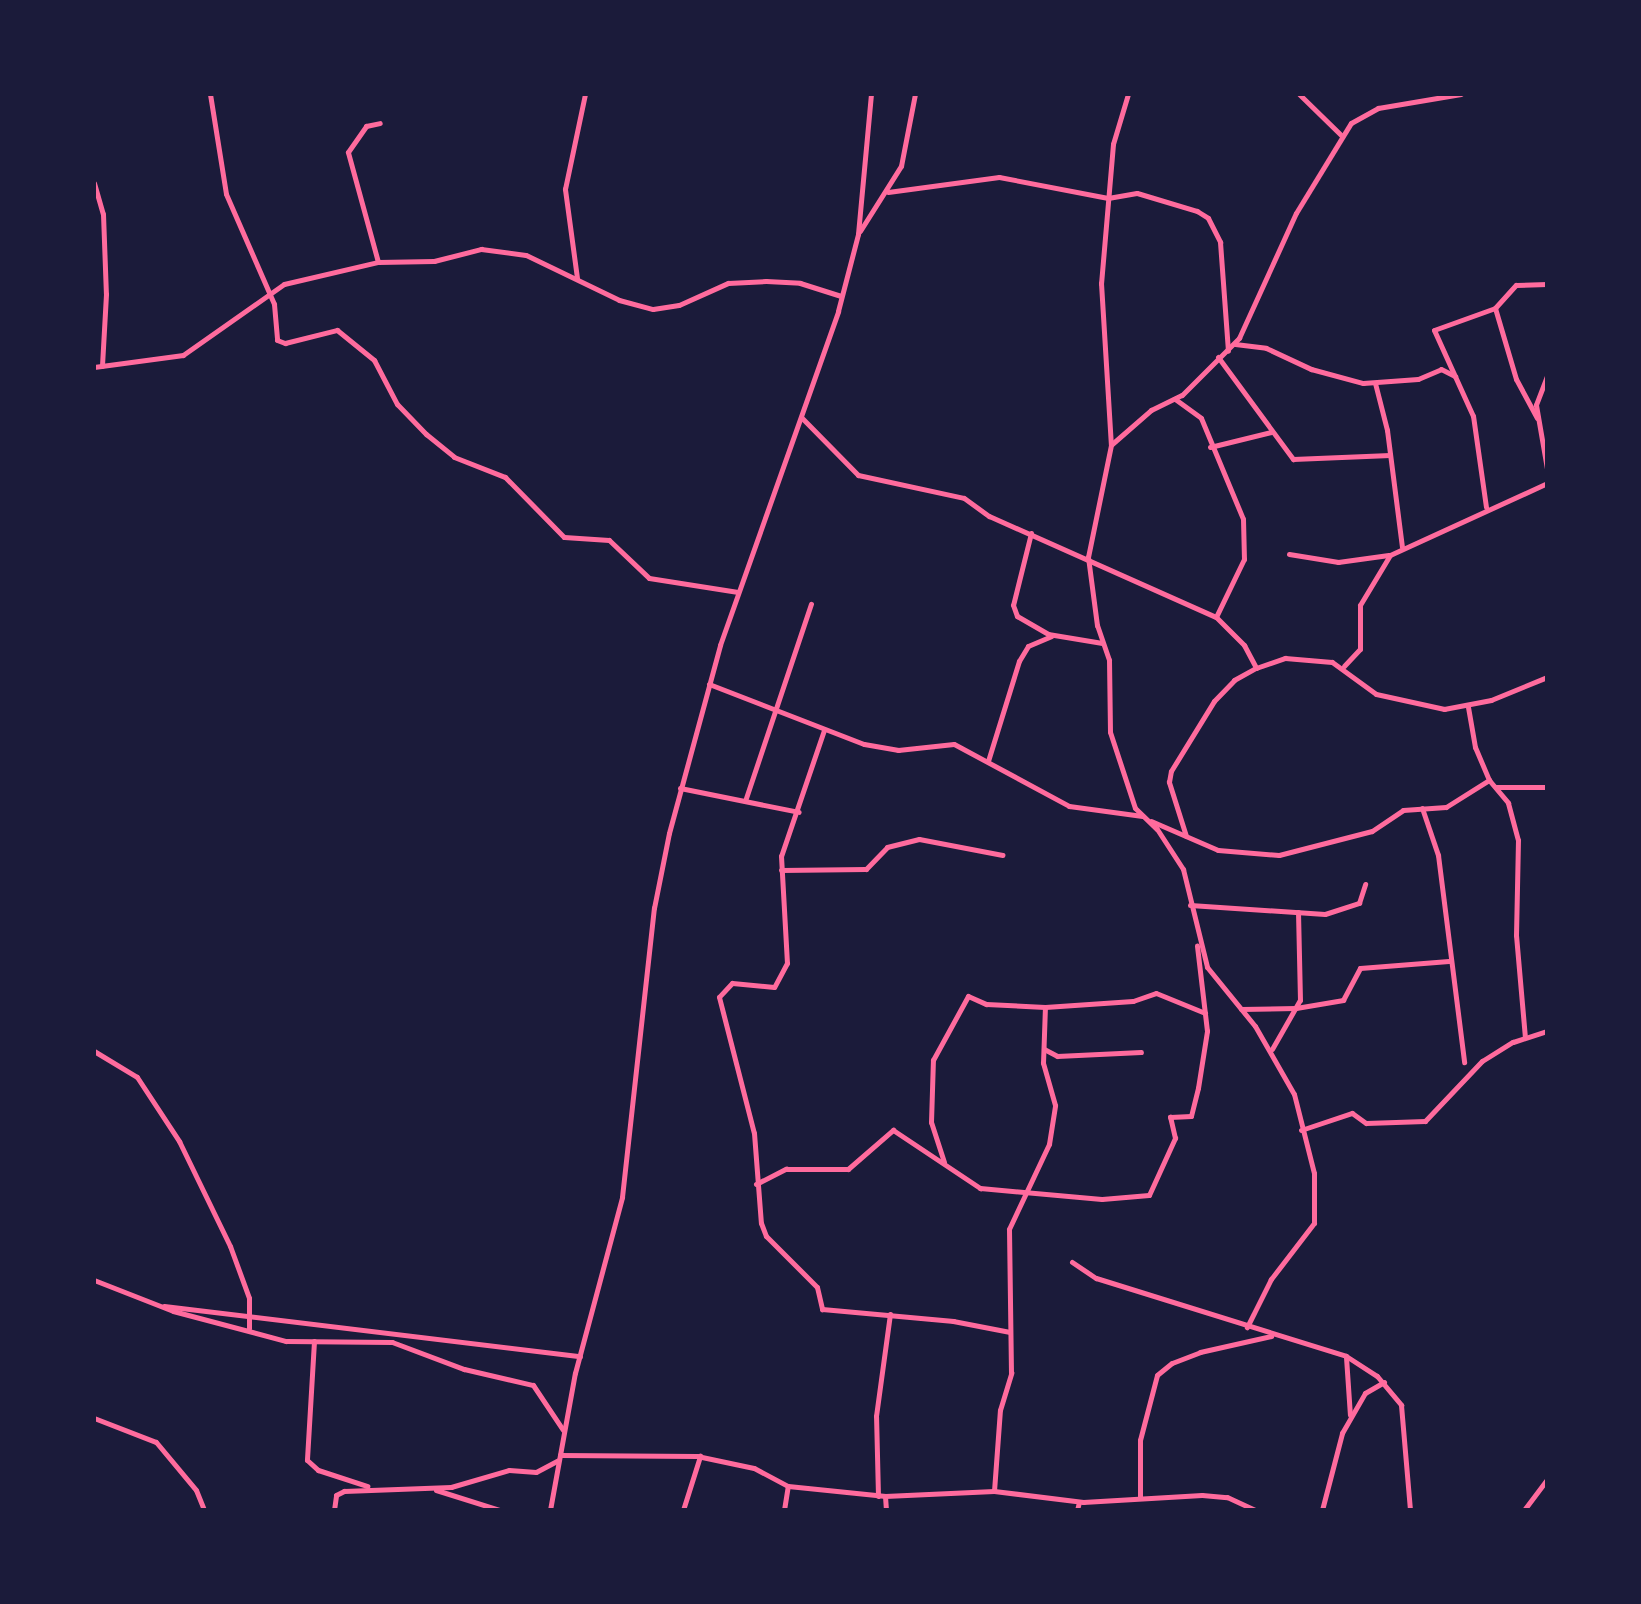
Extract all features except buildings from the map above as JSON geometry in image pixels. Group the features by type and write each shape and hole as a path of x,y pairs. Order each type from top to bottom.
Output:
{"street":[{"path":"210,94 226,194 269,291 277,340 285,343 337,330 374,360 397,404 426,434 454,457 505,477 538,505 564,537 609,540 649,578 738,592"},
{"path":"577,278 565,189 585,94"},
{"path":"550,1510 563,1430 580,1356 622,1197 654,908 680,788 738,592 841,296 858,234 871,94"},
{"path":"858,234 888,192 904,158 915,94"},
{"path":"756,1184 786,1169 848,1169 893,1130 968,1184 1022,1193 1102,1199 1150,1194 1175,1138 1170,1117 1187,1118 1193,1113 1207,1031 1197,941 1183,869 1135,808 1110,732 1109,660 1103,643 1088,557 1111,445 1101,310 1113,144 1128,94"},
{"path":"1299,94 1342,135"},
{"path":"1111,445 1151,410 1175,399 1235,344 1296,213 1342,135 1366,112 1461,94"},
{"path":"378,262 348,152 366,126 380,123"},
{"path":"888,192 999,177 1108,198 1137,193 1208,218 1220,242 1228,352"},
{"path":"94,183 103,214 106,326 102,366"},
{"path":"94,367 183,355 201,347 269,291 378,262 434,261 481,249 526,255 619,300 653,309 679,305 728,283 766,281 841,296"},
{"path":"1486,507 1473,416 1435,328 1495,308 1516,285 1547,284"},
{"path":"1495,308 1516,379 1537,418"},
{"path":"1235,344 1266,348 1311,369 1375,383 1418,379 1441,369 1456,376"},
{"path":"1218,357 1293,459 1302,461 1357,453 1390,455"},
{"path":"1547,376 1537,397 1537,418 1547,469"},
{"path":"1375,383 1390,455 1402,547"},
{"path":"1175,399 1197,412 1210,447 1237,494 1245,536 1244,559 1216,617"},
{"path":"801,418 858,475 964,498 985,514 1088,557 1216,617 1244,645 1256,668"},
{"path":"1210,447 1271,432"},
{"path":"1343,666 1360,649 1361,604 1390,555 1486,507 1547,483"},
{"path":"1031,533 1014,610 1025,624 1053,635 1103,643"},
{"path":"1289,554 1338,562 1390,555"},
{"path":"745,801 811,604"},
{"path":"988,761 1023,652 1053,635"},
{"path":"1186,837 1169,782 1171,771 1225,688 1256,668 1285,658 1343,666 1376,694 1438,709 1468,706 1547,677"},
{"path":"709,684 824,730 893,749 951,743 1069,806 1144,817 1186,837 1237,854 1279,855 1372,831 1400,811 1446,807 1489,780"},
{"path":"1468,706 1475,747 1489,780 1508,803 1520,853 1516,935 1525,1037"},
{"path":"824,730 799,812 785,840 781,870 783,940 790,955 779,982 766,988 732,983 719,997 754,1133 756,1184 766,1236 817,1287 822,1309 890,1314 1010,1332"},
{"path":"1496,787 1547,787"},
{"path":"680,788 799,812"},
{"path":"1422,808 1438,855 1464,1062"},
{"path":"781,870 866,869 887,847 919,839 1002,855"},
{"path":"1190,905 1298,912 1343,910 1359,903 1365,884"},
{"path":"1272,1049 1296,1008 1301,992 1298,912"},
{"path":"1197,941 1216,983 1240,1009 1294,1094 1314,1173 1315,1219 1271,1279 1247,1327"},
{"path":"1240,1009 1296,1008 1346,1000 1360,968 1449,961"},
{"path":"946,1167 931,1122 933,1060 967,998 1045,1007 1133,1001 1156,993 1205,1013"},
{"path":"994,1491 1000,1410 1011,1373 1007,1239 1022,1193 1036,1174 1052,1130 1055,1095 1044,1067 1045,1007"},
{"path":"1301,1130 1352,1113 1366,1123 1425,1121 1470,1070 1525,1037 1547,1031"},
{"path":"1043,1048 1057,1056 1141,1052"},
{"path":"94,1051 127,1068 160,1108 222,1227 250,1314 249,1328"},
{"path":"1072,1262 1096,1278 1272,1336 1346,1356 1384,1382 1401,1405 1410,1510"},
{"path":"94,1280 158,1305 249,1328 286,1341 392,1342 464,1369 533,1385 563,1430"},
{"path":"158,1305 580,1356"},
{"path":"886,1510 882,1496 876,1416 890,1314"},
{"path":"1140,1497 1140,1440 1157,1375 1200,1352 1272,1336"},
{"path":"314,1341 307,1460 318,1470 368,1487"},
{"path":"1346,1356 1350,1417"},
{"path":"1322,1510 1350,1417 1365,1393 1384,1382"},
{"path":"94,1418 156,1442 196,1490 204,1510"},
{"path":"334,1510 339,1492 368,1487 435,1489 509,1470 536,1472 559,1458 700,1456 754,1468 788,1486 882,1496 994,1491 1079,1502 1218,1496 1255,1510"},
{"path":"683,1510 700,1456"},
{"path":"1524,1510 1547,1479"},
{"path":"784,1510 788,1486"},
{"path":"435,1489 500,1510"},
{"path":"1077,1510 1079,1502"}]}
